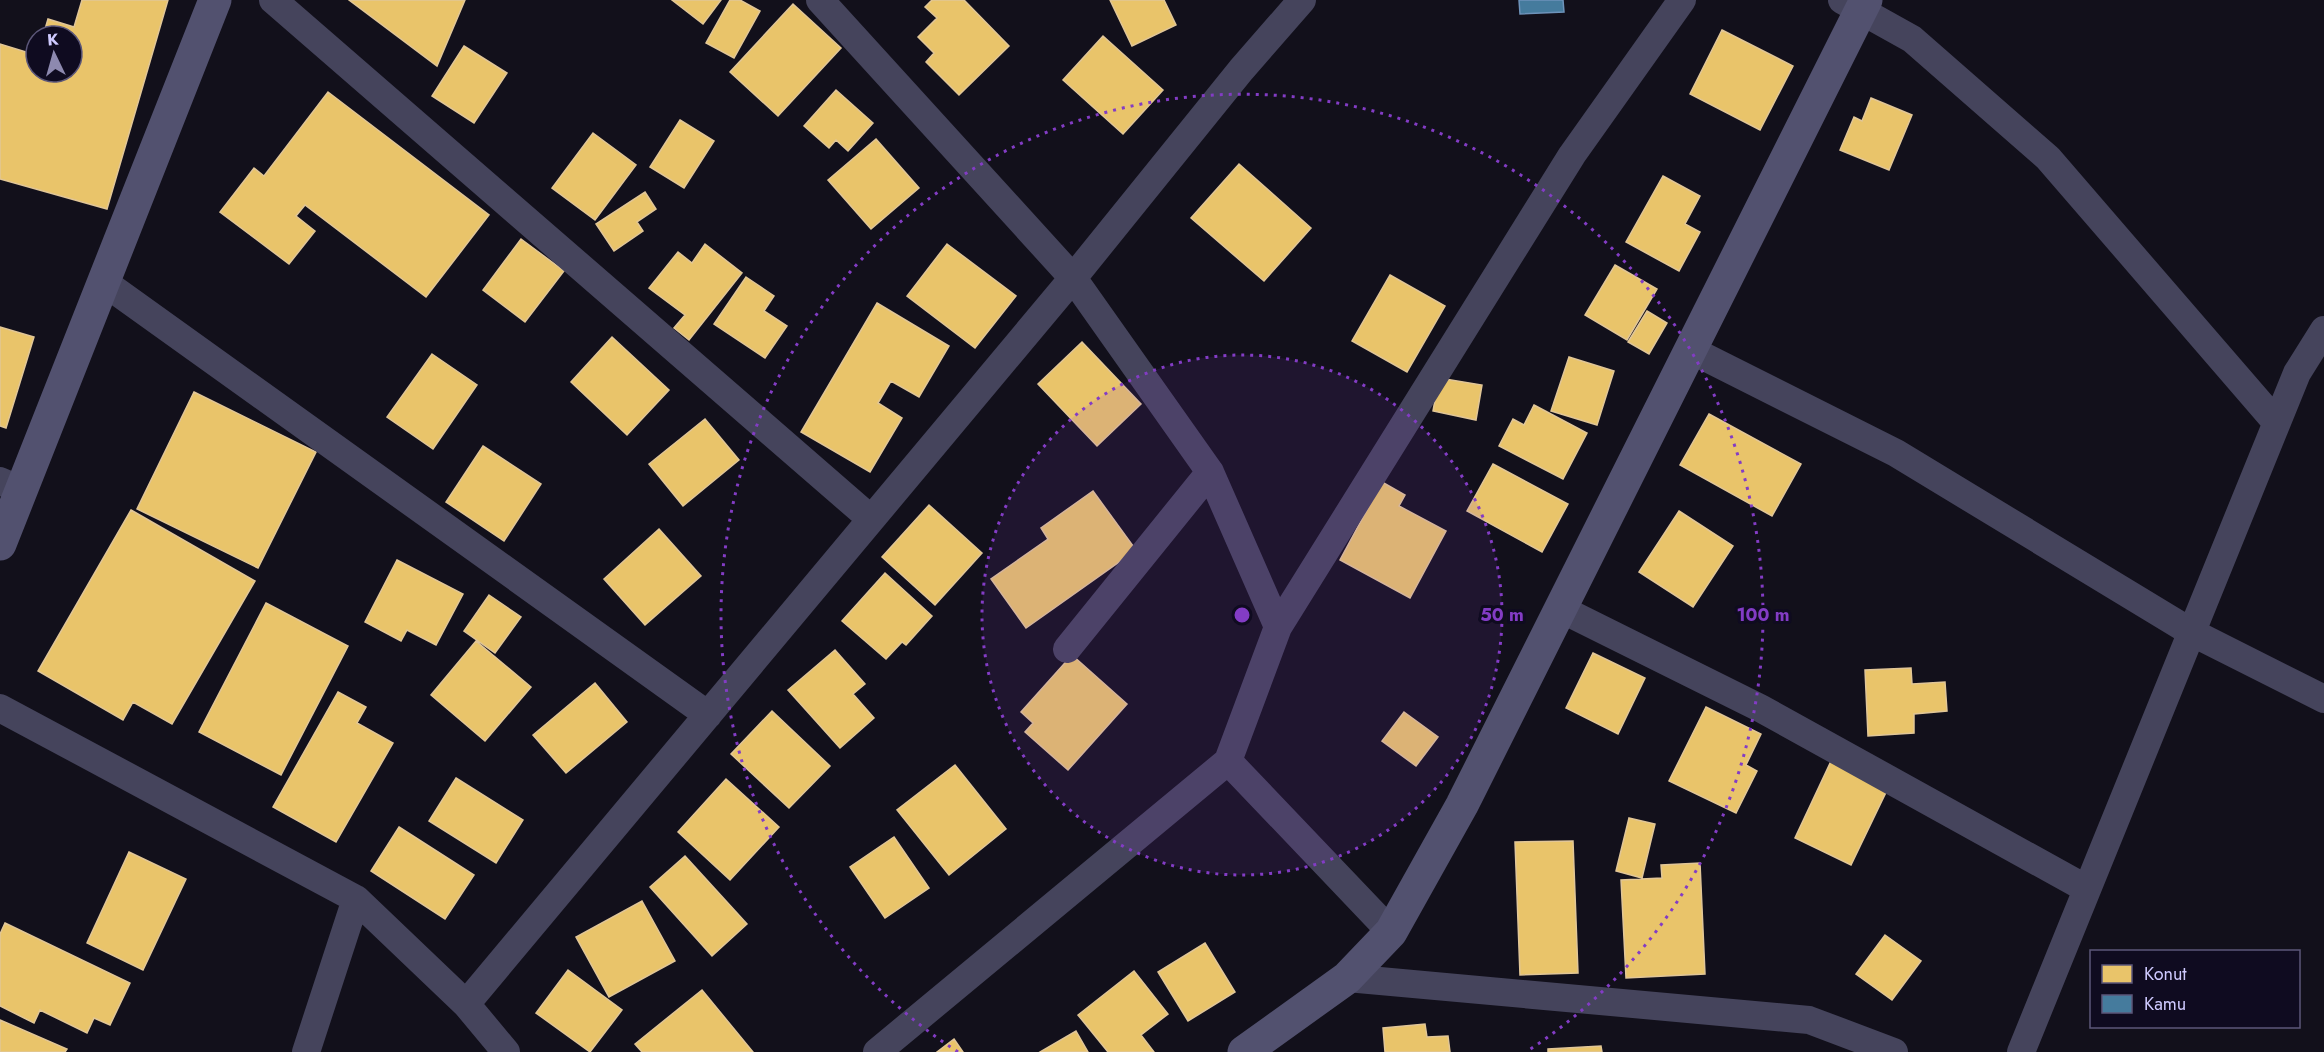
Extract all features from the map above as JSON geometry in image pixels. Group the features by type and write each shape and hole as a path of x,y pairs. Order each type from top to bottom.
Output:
{"street":[{"path":"0,544 11,486 105,283 214,0"},
{"path":"273,0 872,519"},
{"path":"466,1004 1073,278 1241,70 1302,0"},
{"path":"877,1052 1228,761 1278,627 1572,155 1682,0"},
{"path":"1257,1048 1347,978 1391,932 1462,805 1691,350 1857,3 1912,39 2048,158 2277,422"},
{"path":"832,4 1073,278 1210,472 1278,627"},
{"path":"105,283 708,715"},
{"path":"2021,1052 2297,373 2324,330"},
{"path":"1691,350 1896,453 2191,632 2324,699"},
{"path":"1068,649 1210,472"},
{"path":"1561,609 1760,708 2087,889"},
{"path":"0,708 356,899 466,1004 506,1052"},
{"path":"1228,761 1391,932"},
{"path":"306,1052 356,899"},
{"path":"1347,978 1809,1020 1877,1049"}],"building: Konut":[{"path":"82,0 168,0 107,209 0,179 0,44 24,51 24,84 84,84 84,24 75,24"},
{"path":"349,0 465,0 437,66"},
{"path":"672,0 721,0 703,24"},
{"path":"730,0 740,0 760,11 734,58 706,43"},
{"path":"932,0 964,0 1009,46 959,95 926,62 934,53 918,37 937,18 925,7"},
{"path":"1110,0 1164,0 1176,25 1132,46"},
{"path":"793,4 841,48 778,116 730,72"},
{"path":"48,19 64,24 47,24"},
{"path":"1722,30 1793,66 1760,130 1690,94"},
{"path":"1103,36 1163,90 1123,134 1063,80"},
{"path":"464,46 507,73 474,123 432,96"},
{"path":"836,90 873,123 848,151 836,140 829,148 804,126"},
{"path":"328,92 489,215 426,297 305,205 296,216 315,231 289,264 220,212 254,168 264,176"},
{"path":"1871,98 1912,115 1889,170 1840,150 1854,117 1862,121"},
{"path":"680,120 714,141 684,188 650,167"},
{"path":"593,133 636,165 595,220 552,188"},
{"path":"876,139 919,188 871,229 828,180"},
{"path":"1239,164 1311,228 1264,281 1191,218"},
{"path":"1663,176 1700,196 1685,224 1700,232 1679,271 1626,242"},
{"path":"645,192 656,209 637,222 643,231 614,251 596,224"},
{"path":"521,239 564,271 525,322 483,290"},
{"path":"705,244 742,273 689,340 674,328 685,315 649,288 678,252 692,263"},
{"path":"947,244 1016,296 975,348 907,296"},
{"path":"1615,265 1657,289 1627,340 1585,315"},
{"path":"1390,275 1445,306 1407,372 1352,341"},
{"path":"746,277 774,296 764,311 787,326 765,358 714,324"},
{"path":"877,303 949,346 919,397 891,381 878,403 902,418 870,472 801,432"},
{"path":"1647,311 1667,323 1649,354 1628,342"},
{"path":"0,327 34,337 6,428 0,426"},
{"path":"612,337 669,390 627,435 571,382"},
{"path":"1082,342 1141,404 1097,446 1038,384"},
{"path":"432,354 477,385 433,449 387,417"},
{"path":"1569,357 1614,371 1597,425 1551,411"},
{"path":"1439,378 1482,385 1476,420 1433,411"},
{"path":"194,392 316,452 258,568 137,509"},
{"path":"1534,405 1587,433 1563,479 1499,446 1513,419 1524,425"},
{"path":"1709,414 1801,464 1772,516 1680,465"},
{"path":"705,419 739,460 683,506 649,464"},
{"path":"483,446 541,484 504,541 446,502"},
{"path":"1493,464 1568,504 1542,552 1467,511"},
{"path":"1382,482 1405,495 1399,506 1446,531 1410,598 1340,560"},
{"path":"1093,491 1136,550 1026,628 991,579 1048,539 1041,528"},
{"path":"929,505 982,553 935,605 882,557"},
{"path":"131,510 255,581 172,724 133,702 123,720 38,671"},
{"path":"1679,511 1733,546 1693,607 1639,572"},
{"path":"659,529 701,576 645,625 604,579"},
{"path":"397,560 463,594 436,645 407,630 401,641 365,622"},
{"path":"885,573 932,616 906,645 902,642 886,659 842,621"},
{"path":"489,595 521,617 495,653 464,631"},
{"path":"266,603 348,646 281,775 199,732"},
{"path":"476,641 531,687 485,741 431,695"},
{"path":"835,650 865,684 853,694 874,718 840,748 788,690"},
{"path":"1593,653 1645,678 1618,734 1566,708"},
{"path":"1072,655 1127,704 1068,770 1025,732 1033,723 1021,712"},
{"path":"1911,668 1912,684 1945,682 1947,711 1914,714 1914,733 1868,736 1865,670"},
{"path":"595,683 627,722 566,773 533,735"},
{"path":"338,692 366,707 357,723 393,743 336,842 273,807"},
{"path":"1706,707 1761,734 1746,765 1757,771 1736,813 1669,781"},
{"path":"772,711 830,766 789,808 731,754"},
{"path":"1404,712 1438,737 1416,766 1382,741"},
{"path":"1832,759 1889,786 1851,865 1795,838"},
{"path":"955,765 1006,829 949,875 897,810"},
{"path":"456,778 523,820 496,863 429,821"},
{"path":"726,779 779,827 730,880 678,832"},
{"path":"1629,818 1655,824 1642,878 1616,871"},
{"path":"399,827 474,875 445,919 371,871"},
{"path":"894,837 929,888 885,918 850,867"},
{"path":"1573,841 1578,973 1520,975 1515,842"},
{"path":"129,852 186,879 143,970 87,943"},
{"path":"685,856 747,924 712,956 650,887"},
{"path":"1700,863 1705,974 1626,978 1621,880 1662,878 1661,865"},
{"path":"642,901 675,961 609,997 576,937"},
{"path":"5,923 130,983 110,1025 94,1018 87,1033 40,1010 34,1023 0,1006 0,934"},
{"path":"1885,935 1921,961 1892,1000 1856,974"},
{"path":"1205,943 1235,992 1188,1021 1158,972"},
{"path":"568,970 622,1010 590,1052 536,1013"},
{"path":"1134,971 1168,1014 1141,1035 1154,1052 1108,1052 1078,1015"},
{"path":"702,990 753,1052 642,1052 635,1044"},
{"path":"0,1020 67,1049 65,1052 0,1052"},
{"path":"1425,1024 1427,1037 1448,1036 1450,1052 1385,1052 1383,1028"},
{"path":"1076,1031 1088,1052 1040,1052"},
{"path":"954,1039 963,1052 937,1052"},
{"path":"1601,1046 1602,1052 1548,1052 1548,1049"}],"building: Kamu":[{"path":"1519,0 1563,0 1564,12 1520,14"}]}
